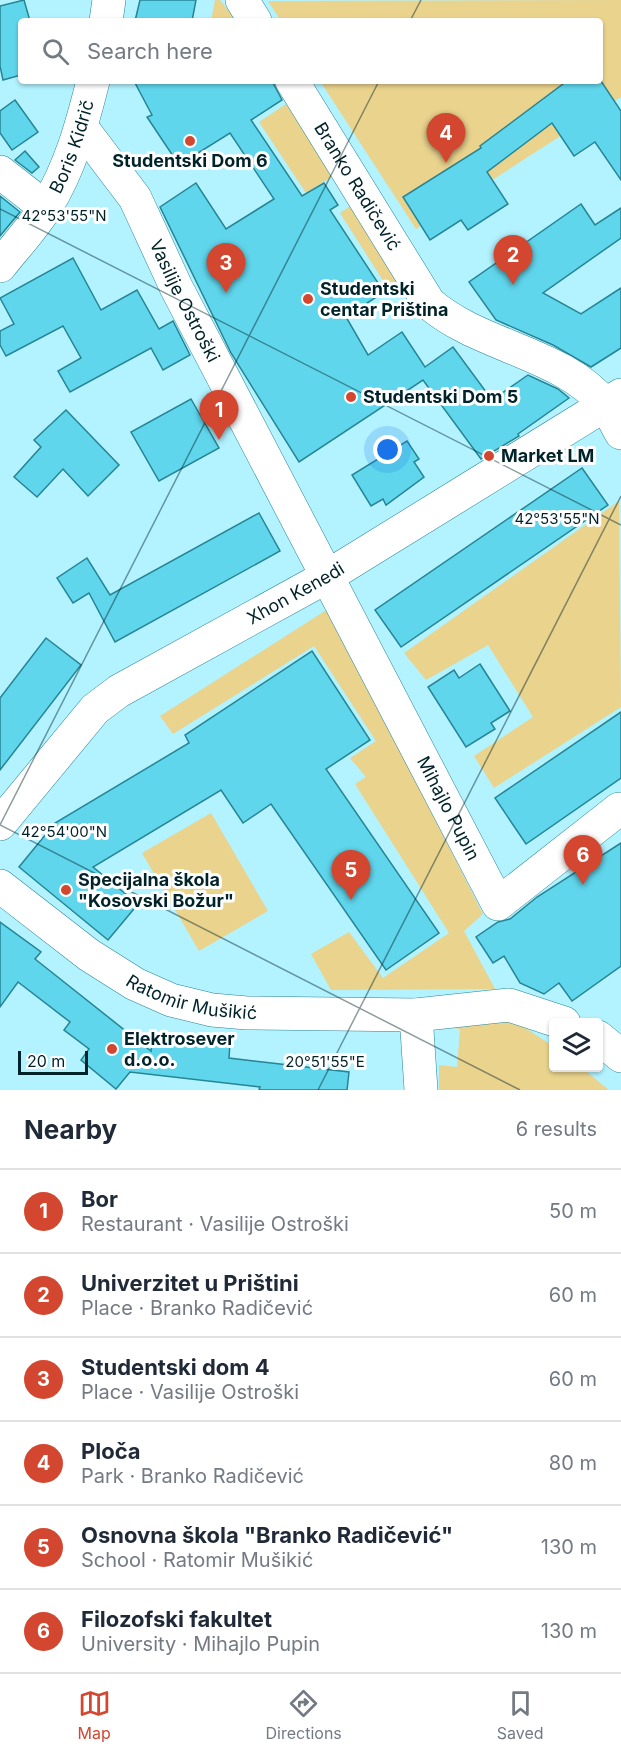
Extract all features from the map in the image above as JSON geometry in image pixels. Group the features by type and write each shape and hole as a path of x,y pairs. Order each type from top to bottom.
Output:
{"street":[{"path":"106,18 109,0"},
{"path":"242,0 253,18"},
{"name":"Boris Kidrič","path":"0,266 46,208 82,128 92,84"},
{"name":"Branko Radičević","path":"294,84 429,303 446,317 568,375 589,389 613,400 621,434"},
{"name":"Vasilije Ostroški","path":"82,128 135,198 176,287 328,576"},
{"path":"0,172 46,208"},
{"name":"Xhon Kenedi","path":"0,824 95,709 119,691 328,576 613,400"},
{"name":"Mihajlo Pupin","path":"328,576 498,904 619,809"},
{"name":"Ratomir Mušikić","path":"0,886 89,955 135,984 171,1000 212,1010 246,1013 416,1015 509,1005 549,1018"},
{"path":"416,1015 422,1090"},
{"path":"603,1041 621,1056"}],"shaded area":[{"path":"215,0 220,0 234,18 212,18"},
{"path":"621,0 621,97 416,229 322,84 603,84 603,18 279,18 268,1"},
{"path":"286,104 333,176 306,193 259,122"},
{"path":"359,200 408,281 389,290 340,213"},
{"path":"619,501 621,707 494,788 474,756 533,717 488,645 426,680 404,653"},
{"path":"328,609 483,914 464,931 495,989 331,990 311,954 349,932 383,978 449,933 355,784 366,777 350,758 376,741 314,646 173,734 160,716"},
{"path":"211,813 268,911 199,951 142,853"},
{"path":"510,1018 549,1043 549,1072 587,1072 609,1090 439,1090 439,1065 457,1067 460,1029 442,1026"}],"building":[{"path":"24,0 29,18 18,18 18,76 3,80 0,66 0,6"},
{"path":"140,0 196,0 193,18 136,18"},
{"name":"Studentski centar Priština","path":"136,84 274,84 282,100 251,120 302,196 324,183 338,205 330,210 384,292 346,317 368,355 402,332 425,367 453,347 492,400 528,375 558,389 569,398 518,434 519,436 481,459 423,380 299,462 231,353 160,207 196,183 226,229 274,199 230,133 179,165 147,117 152,115"},
{"path":"563,84 603,84 621,111 621,180 595,142 574,156 552,123 487,172 508,204 468,230 461,220 430,240 403,197 481,148 480,146"},
{"path":"15,100 38,132 12,150 0,133 0,111"},
{"path":"25,151 39,167 32,173 15,160"},
{"path":"0,196 20,212 0,236"},
{"path":"581,204 595,225 621,208 621,238 543,293 581,314 621,288 621,348 591,367 553,345 496,320 469,282"},
{"path":"73,258 101,310 137,290 159,329 173,321 190,355 163,370 151,348 70,392 58,371 81,358 63,326 6,356 0,345 0,331 14,324 0,298"},
{"path":"191,399 219,448 159,481 131,432"},
{"path":"66,410 119,465 88,496 63,469 37,497 14,477 41,447 34,440"},
{"path":"407,441 419,459 414,462 424,477 386,505 383,499 371,506 352,475"},
{"path":"582,468 608,505 401,647 375,610"},
{"path":"259,513 280,551 115,642 89,593 73,603 57,578 87,558 110,595"},
{"path":"46,638 81,665 0,770 0,698"},
{"path":"312,651 370,740 326,769 439,933 386,970 271,804 243,823 221,790 93,867 138,904 108,940 19,867 55,823 189,743 185,735"},
{"path":"480,664 510,711 491,723 495,729 466,747 428,687 454,670 459,678"},
{"path":"621,712 621,778 526,844 495,798"},
{"path":"621,843 621,966 572,1001 559,983 544,994 520,983 504,956 493,963 476,937 498,922 510,919 537,897"},
{"path":"0,922 41,952 35,959 151,1051 153,1034 230,1043 229,1058 349,1072 347,1090 259,1090 260,1087 130,1072 116,1089 81,1060 89,1049 64,1030 70,1022 18,982 0,1007"}],"place":[{"name":"Studentski Dom 6","path":"190,141"},
{"name":"Ploča","path":"446,163"},
{"name":"Univerzitet u Prištini","path":"513,285"},
{"name":"Studentski dom 4","path":"226,293"},
{"name":"Studentski centar Priština","path":"308,299"},
{"name":"Studentski Dom 5","path":"351,397"},
{"name":"Bor","path":"219,440"},
{"name":"Market LM","path":"489,456"},
{"name":"Filozofski fakultet","path":"583,885"},
{"name":"Specijalna škola \"Kosovski Božur\"","path":"66,890"},
{"name":"Osnovna škola \"Branko Radičević\"","path":"351,900"},
{"name":"Elektrosever d.o.o.","path":"112,1049"}]}
